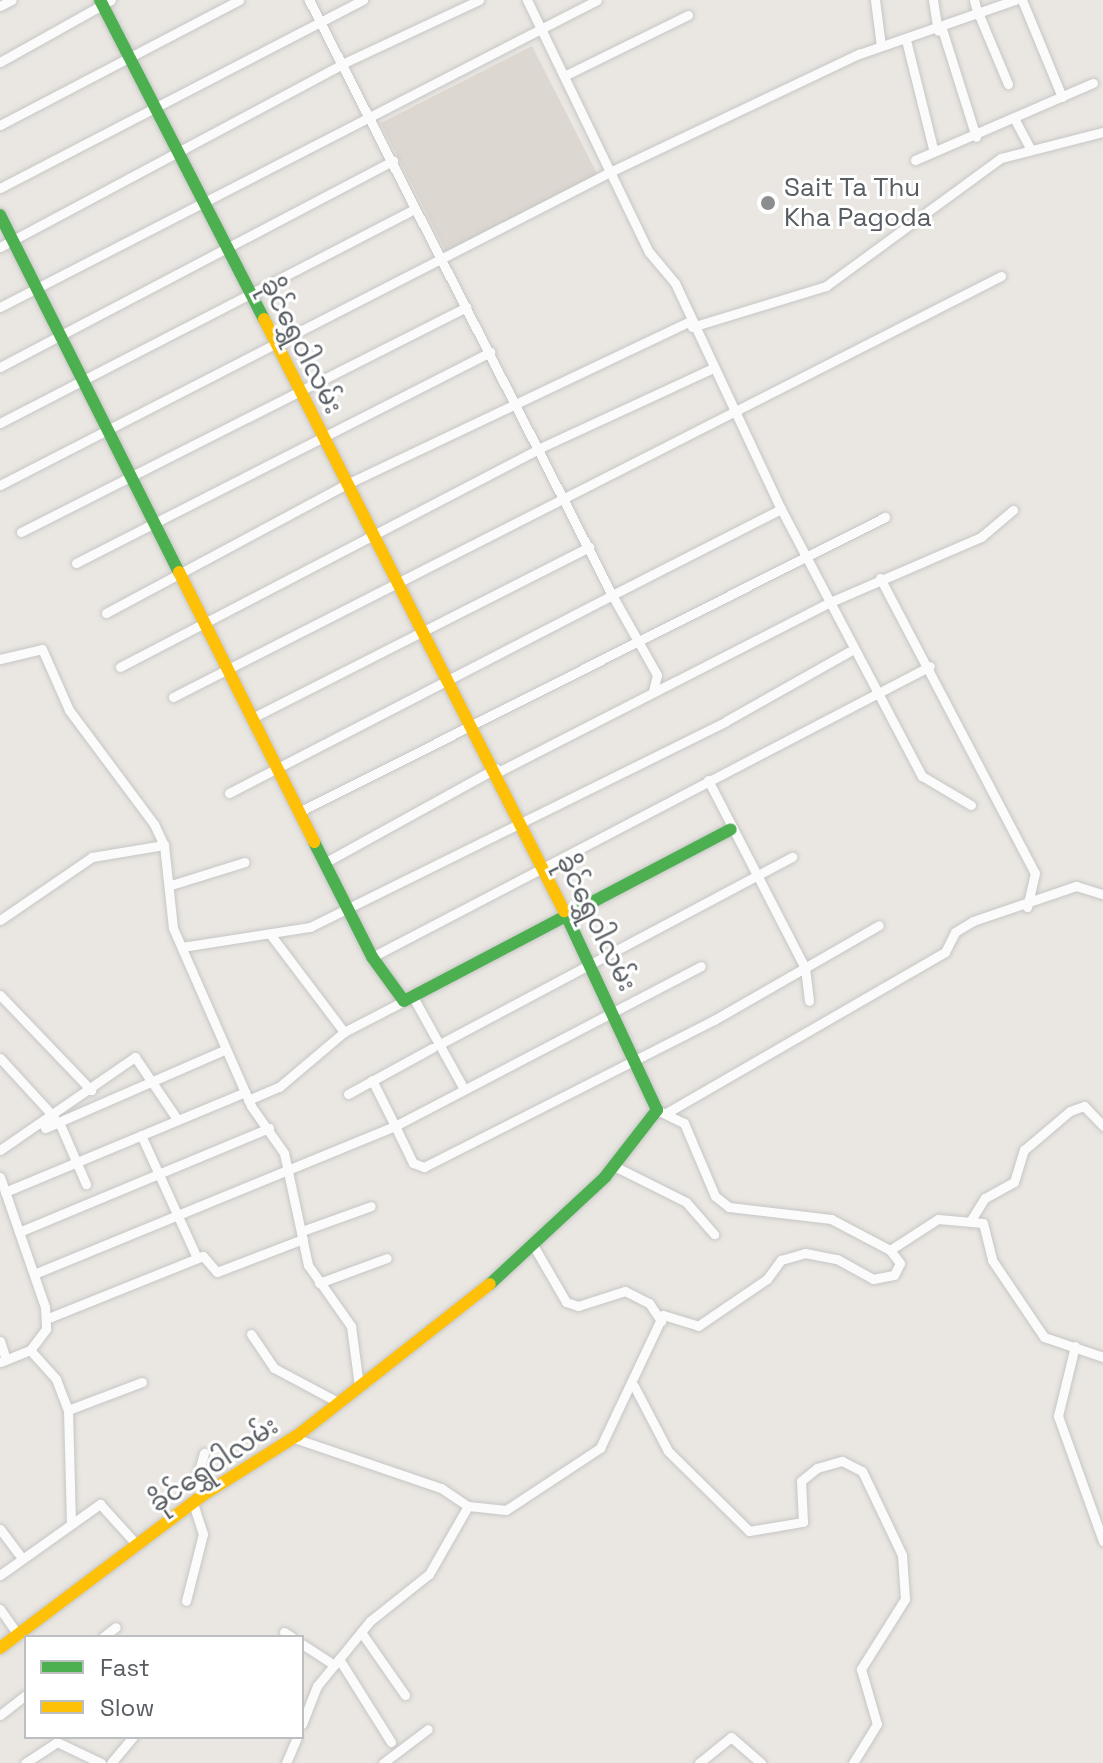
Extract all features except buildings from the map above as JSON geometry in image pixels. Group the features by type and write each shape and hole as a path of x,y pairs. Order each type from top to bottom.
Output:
{"street":[{"path":"0,6 12,0"},
{"path":"0,125 239,0"},
{"path":"309,0 375,118 440,259 517,402 612,595 657,675 653,691"},
{"path":"0,188 153,105 363,0"},
{"path":"0,247 344,63 479,0"},
{"path":"527,0 546,32 610,172 691,324 731,415 873,693 922,776 971,805"},
{"path":"0,307 546,32 597,0"},
{"path":"875,0 881,46"},
{"path":"933,0 976,137"},
{"path":"974,0 1008,84"},
{"path":"0,485 610,172 881,46 940,30 1015,0"},
{"path":"1022,0 1062,97"},
{"path":"0,62 104,2"},
{"name":"ခိုင်ရွှေဝါလမ်း","path":"0,1648 198,1499 294,1438 533,1245 614,1166 662,1111 497,770 421,630 275,345 104,2"},
{"path":"566,75 688,15"},
{"path":"906,40 934,152"},
{"path":"915,160 976,137 1093,83"},
{"path":"1015,120 1030,148"},
{"path":"106,613 347,484 517,402 691,324 826,286 1001,158 1030,148 1103,132"},
{"path":"0,367 393,161"},
{"path":"0,423 415,209"},
{"path":"0,215 372,957 409,999 464,1089"},
{"path":"173,697 562,495 731,415 1001,276"},
{"path":"21,532 466,307"},
{"path":"76,563 490,352"},
{"path":"120,667 540,448 711,369"},
{"path":"229,793 447,677 781,509"},
{"path":"326,862 497,770 828,603 981,537 1013,510"},
{"path":"301,811 636,639 885,517"},
{"path":"254,717 589,547"},
{"path":"880,578 930,666 1035,873 1027,907"},
{"path":"0,659 42,649 69,710 164,845 182,947 224,1050 246,1096 269,1128 287,1171 302,1235 319,1283 351,1326 359,1386"},
{"path":"182,947 310,927 520,819 726,721 850,651"},
{"path":"372,957 543,864 708,780 783,747 873,693 930,666"},
{"path":"708,780 803,965 809,1001"},
{"path":"5,1192 177,1119 279,1087 344,1032 731,829"},
{"path":"0,920 92,857 164,845"},
{"path":"348,1094 792,857"},
{"path":"171,885 245,862"},
{"path":"893,1254 831,1219 729,1207 715,1196 691,1134 662,1111 945,952 955,932 973,921 1027,907 1076,886 1103,894"},
{"path":"372,1080 413,1163 424,1167 635,1056 714,1020 803,965 879,925"},
{"path":"270,934 344,1032"},
{"path":"34,1274 395,1126 613,1009 701,966"},
{"path":"0,995 91,1090"},
{"path":"56,1119 157,1083 224,1050"},
{"path":"0,1150 56,1119 135,1057 157,1083 177,1119"},
{"path":"0,1058 56,1119 86,1184"},
{"path":"971,1220 985,1198 1014,1182 1024,1150 1070,1111 1084,1106 1103,1126"},
{"path":"19,1232 269,1128"},
{"path":"141,1135 197,1258 217,1272 371,1206"},
{"path":"614,1166 686,1202 714,1234"},
{"path":"0,1177 34,1274 46,1319"},
{"path":"893,1254 938,1219 971,1220 991,1235 992,1260 1025,1300 1035,1326 1044,1337 1103,1357"},
{"path":"533,1245 566,1302 578,1306 625,1291 649,1303 661,1321"},
{"path":"294,1438 441,1488 468,1506 506,1510 539,1483 581,1465 600,1448 616,1408 634,1386 663,1315 698,1326 767,1279 781,1260 805,1253 837,1259 873,1279 894,1275 893,1254"},
{"path":"0,1341 3,1361 30,1350 46,1319 197,1258"},
{"path":"319,1283 387,1258"},
{"path":"251,1334 274,1368 338,1402"},
{"path":"1075,1346 1058,1416 1103,1541"},
{"path":"30,1350 56,1379 68,1410 71,1521"},
{"path":"68,1410 142,1382"},
{"path":"634,1386 668,1451 749,1531 803,1522 801,1481 817,1468 842,1461 862,1471 902,1555 905,1599 861,1669 877,1724 853,1763"},
{"path":"186,1601 203,1534 198,1474 204,1453"},
{"path":"0,1575 71,1521 103,1505 137,1545"},
{"path":"304,1720 336,1662 361,1632 429,1574 468,1506"},
{"path":"0,1529 22,1558"},
{"path":"0,1609 18,1635"},
{"path":"106,1635 116,1627"},
{"path":"361,1632 405,1695"},
{"path":"304,1645 336,1662 391,1742"},
{"path":"0,1715 24,1697"},
{"path":"383,1763 428,1729"},
{"path":"699,1763 731,1737 761,1763"},
{"path":"111,1763 131,1739"},
{"path":"286,1763 296,1739"},
{"path":"25,1763 57,1742 99,1762"}],"shaded area":[{"path":"532,46 598,176 447,253 381,123"}],"traffic: fast":[{"path":"100,0 264,319"},
{"path":"0,215 179,572"},
{"path":"314,842 372,957 404,1001 731,829"},
{"path":"490,1284 605,1177 657,1110 564,911"}],"traffic: slow":[{"path":"264,319 564,911"},
{"path":"179,572 314,842"},
{"path":"0,1648 203,1495 298,1435 490,1284"}],"place":[{"name":"Sait Ta Thu Kha Pagoda","path":"768,203"}]}
